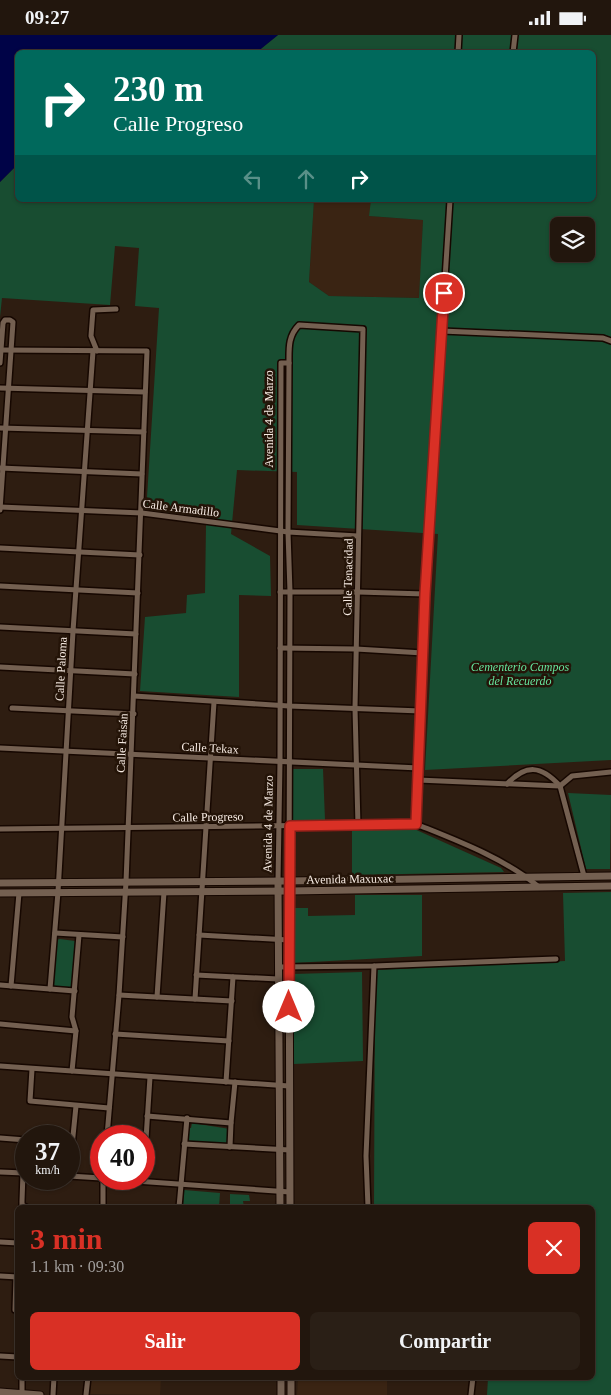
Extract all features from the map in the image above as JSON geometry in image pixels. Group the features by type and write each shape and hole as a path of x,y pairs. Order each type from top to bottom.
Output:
{"main road":[{"name":"Avenida Maxuxac","path":"0,883 611,876"},
{"name":"Avenida 4 de Marzo","path":"278,881 280,1205"},
{"name":"Avenida 4 de Marzo","path":"289,881 290,1205"},
{"name":"Avenida Maxuxac","path":"0,893 611,886"},
{"path":"280,1380 281,1395"},
{"path":"291,1380 291,1395"},
{"path":"0,1392 40,1395"}],"street":[{"path":"458,50 459,35"},
{"path":"513,50 515,35"},
{"path":"450,202 425,594 416,824 454,840 527,877 539,887"},
{"name":"Calle Paloma","path":"50,989 58,892 60,829 81,510 95,351 91,336 93,310 116,309"},
{"path":"0,363 3,323 5,320 10,320 13,322 3,428 0,508"},
{"name":"Calle Tenacidad","path":"289,363 289,346 292,332 299,325 363,329 355,708 358,826"},
{"path":"442,331 603,338 611,341"},
{"path":"1,350 95,351"},
{"name":"Calle Faisán","path":"95,351 147,351 126,892 107,1125"},
{"name":"Avenida 4 de Marzo","path":"278,881 281,363 289,363 289,881"},
{"path":"0,388 145,392"},
{"path":"280,400 289,399"},
{"path":"3,428 144,432"},
{"path":"280,437 289,437"},
{"path":"1,468 142,474"},
{"path":"280,478 289,477"},
{"name":"Calle Armadillo","path":"0,508 142,513 288,532 358,536"},
{"path":"0,548 140,555"},
{"path":"0,586 138,593"},
{"path":"280,592 358,591 425,594"},
{"path":"0,627 136,634"},
{"path":"280,648 356,649 423,653"},
{"path":"0,667 135,673"},
{"path":"134,696 280,706 421,711"},
{"path":"195,999 214,702"},
{"path":"12,708 134,713"},
{"name":"Calle Tekax","path":"0,748 419,768"},
{"path":"507,784 522,771 532,769 542,771 560,786 584,876"},
{"path":"418,780 560,786 572,776 611,772"},
{"name":"Calle Progreso","path":"0,829 416,824"},
{"path":"158,997 164,892"},
{"path":"11,986 19,893"},
{"path":"55,933 123,937"},
{"path":"72,1071 76,1031 72,1017 79,935"},
{"path":"199,935 289,940"},
{"path":"278,967 289,969 556,959"},
{"path":"368,1205 366,1156 374,966"},
{"path":"196,975 278,979"},
{"path":"226,1082 233,977"},
{"path":"0,985 75,991"},
{"path":"119,995 232,1001"},
{"path":"0,1024 76,1031"},
{"path":"115,1034 229,1041"},
{"path":"0,1066 235,1083 290,1085"},
{"path":"32,1069 30,1101 108,1108"},
{"path":"146,1125 150,1077"},
{"path":"230,1147 235,1083"},
{"path":"74,1125 76,1106"},
{"path":"147,1116 231,1123"},
{"path":"179,1205 186,1119"},
{"path":"0,1138 15,1139"},
{"path":"184,1144 290,1150"},
{"path":"0,1172 15,1173"},
{"path":"155,1182 290,1192"},
{"path":"24,1190 24,1205"},
{"path":"102,1205 103,1190"},
{"path":"0,1242 15,1243"},
{"path":"0,1275 15,1277"},
{"path":"0,1356 15,1357"},
{"path":"22,1380 22,1394"},
{"path":"53,1395 54,1380"},
{"path":"86,1395 88,1380"},
{"path":"471,1395 473,1380"}],"shaded area":[{"path":"0,35 278,35 259,50 15,50 15,167 0,182"},
{"path":"314,202 371,202 370,216 423,220 420,298 329,296 309,282"},
{"path":"91,1380 161,1380 160,1395 90,1394"},
{"path":"298,1380 387,1380 387,1395 297,1395"}],"green space":[{"name":"Cementerio Campos del Recuerdo","path":"278,35 611,35 611,760 425,770 438,534 297,525 297,472 237,470 231,534 270,556 271,596 239,595 239,697 140,691 145,617 186,613 187,595 205,593 206,525 146,513 159,308 135,306 139,248 115,246 110,305 2,298 0,317 0,182 15,167 15,202 314,202 309,282 329,296 419,298 423,220 369,216 371,202 596,202 596,50 259,50"},
{"path":"293,769 323,769 325,820 292,822"},
{"path":"568,793 611,795 610,869 586,869"},
{"path":"400,826 412,828 501,868 504,872 352,875 352,827"},
{"path":"611,892 611,1395 487,1395 488,1380 595,1380 595,1205 374,1205 375,970 565,961 563,893"},
{"path":"355,895 422,895 422,956 293,963 294,908 308,908 308,916 355,915"},
{"path":"55,940 75,941 73,990 52,988"},
{"path":"362,972 363,1061 294,1064 293,974"},
{"path":"192,1123 230,1129 228,1147 189,1143 189,1128 191,1128"},
{"path":"184,1190 220,1193 219,1205 183,1205"},
{"path":"230,1194 249,1195 250,1201 243,1201 244,1205 230,1205"}],"route":[{"path":"289,1007 290,826 416,824 425,594 444,293"}]}
